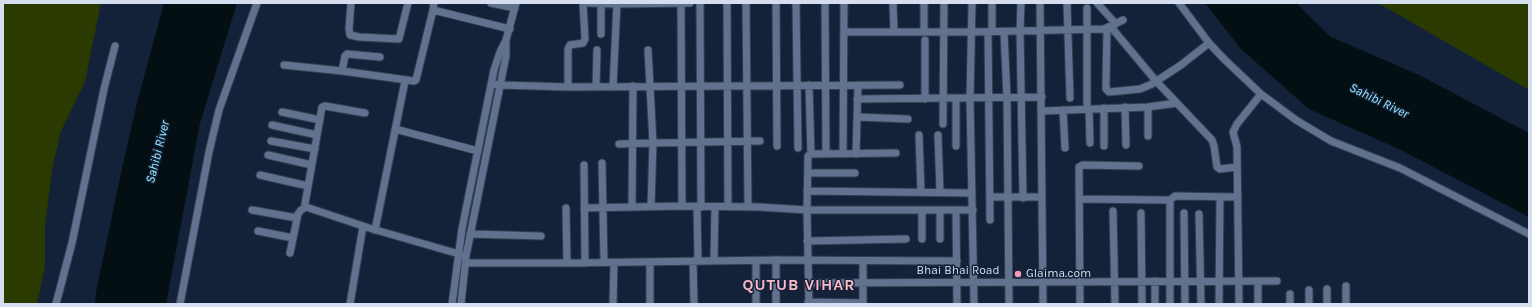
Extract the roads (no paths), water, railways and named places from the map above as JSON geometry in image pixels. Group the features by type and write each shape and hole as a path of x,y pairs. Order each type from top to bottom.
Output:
{"street":[{"path":"180,304 209,152 219,110 257,3"},
{"path":"351,3 350,34 359,37 399,39 408,3"},
{"path":"452,304 462,229 491,84 500,52 510,29 516,6 496,3"},
{"path":"568,87 568,49 570,45 583,43 585,39 584,3"},
{"path":"589,3 701,3 701,143 694,304"},
{"path":"727,3 728,207"},
{"path":"746,3 748,207"},
{"path":"776,3 777,146"},
{"path":"796,3 798,148"},
{"path":"825,3 826,154"},
{"path":"843,154 844,3"},
{"path":"893,3 894,32"},
{"path":"924,3 925,99"},
{"path":"943,124 944,3"},
{"path":"972,3 970,99 974,304"},
{"path":"990,220 989,99 992,3"},
{"path":"1022,3 1020,31 1023,198"},
{"path":"1040,3 1043,304"},
{"path":"1067,3 1070,98"},
{"path":"1097,3 1111,27 1156,81 1212,140 1217,167 1220,169 1237,167"},
{"path":"1179,3 1209,43 1224,59 1261,94 1296,120 1331,141 1400,168 1529,234"},
{"path":"601,4 601,34"},
{"path":"613,87 617,4"},
{"path":"681,4 682,206"},
{"path":"284,65 342,71 412,82 416,80 432,5 510,29"},
{"path":"1087,8 1088,109 1090,143"},
{"path":"844,32 894,32 925,36 944,32 1087,30 1111,27 1123,20"},
{"path":"1111,27 1106,83 1107,92 1140,89 1156,81 1209,43"},
{"path":"1004,32 1007,98 1009,304"},
{"path":"461,304 465,259 506,56 506,40"},
{"path":"56,304 72,243 104,89 115,46"},
{"path":"596,87 597,50"},
{"path":"648,50 653,143 651,206"},
{"path":"342,71 346,54 380,57"},
{"path":"375,230 405,81"},
{"path":"491,84 568,87 900,85"},
{"path":"809,85 810,154 808,157 807,191 808,303 863,304 863,261"},
{"path":"856,154 858,85"},
{"path":"632,206 633,86"},
{"path":"1239,304 1237,147 1233,134 1234,129 1261,94"},
{"path":"857,99 989,99 1042,97"},
{"path":"956,98 956,146"},
{"path":"1042,111 1148,107 1177,103"},
{"path":"306,207 305,204 322,108 324,106 365,113"},
{"path":"1125,107 1126,145"},
{"path":"1148,107 1148,136"},
{"path":"1104,108 1104,146"},
{"path":"1063,110 1065,148"},
{"path":"282,112 320,120"},
{"path":"857,117 908,119"},
{"path":"272,125 317,135"},
{"path":"395,129 478,151"},
{"path":"919,135 921,192"},
{"path":"938,135 940,192"},
{"path":"271,141 315,149"},
{"path":"619,144 760,141"},
{"path":"810,154 896,153"},
{"path":"268,156 312,165"},
{"path":"602,162 604,262"},
{"path":"584,165 585,263"},
{"path":"1080,304 1079,170 1081,166 1140,166"},
{"path":"808,173 855,173"},
{"path":"260,175 308,186"},
{"path":"807,191 972,193"},
{"path":"1079,199 1170,200 1175,196 1238,197"},
{"path":"990,197 1042,197"},
{"path":"1219,304 1218,281 1220,197"},
{"path":"1170,200 1170,304"},
{"path":"584,208 682,206 807,210 973,210"},
{"path":"290,253 297,218 301,210 306,207"},
{"path":"306,207 375,230 458,254 465,259 567,263 776,260 956,261"},
{"path":"566,208 567,263"},
{"path":"714,261 715,208"},
{"path":"252,210 297,218"},
{"path":"922,210 922,239"},
{"path":"940,210 940,239"},
{"path":"956,210 957,304"},
{"path":"1113,211 1115,304"},
{"path":"1141,213 1143,281 1142,304"},
{"path":"1184,213 1185,304"},
{"path":"1199,214 1201,304"},
{"path":"350,304 363,226"},
{"path":"258,231 294,238"},
{"path":"470,234 541,236"},
{"path":"808,241 906,239"},
{"path":"776,260 776,304"},
{"path":"756,261 756,304"},
{"path":"650,262 650,304"},
{"path":"613,304 614,263"},
{"name":"Bhai Bhai Road","path":"808,283 974,281 1277,281"},
{"path":"1155,281 1155,304"},
{"path":"1258,281 1258,304"},
{"path":"1346,286 1346,304"},
{"path":"1327,289 1327,304"},
{"path":"1309,290 1309,304"},
{"path":"1290,294 1290,304"}],"water":[{"name":"Sahibi River","path":"164,3 237,3 200,123 166,304 95,304 96,292 122,168 138,99"},
{"name":"Sahibi River","path":"1205,3 1296,3 1331,37 1419,75 1529,133 1529,217 1401,150 1309,109 1241,49"}],"place":[{"name":"Glaima.com","path":"1018,274"}],"district":[{"name":"QUTUB VIHAR","path":"799,285"}]}
